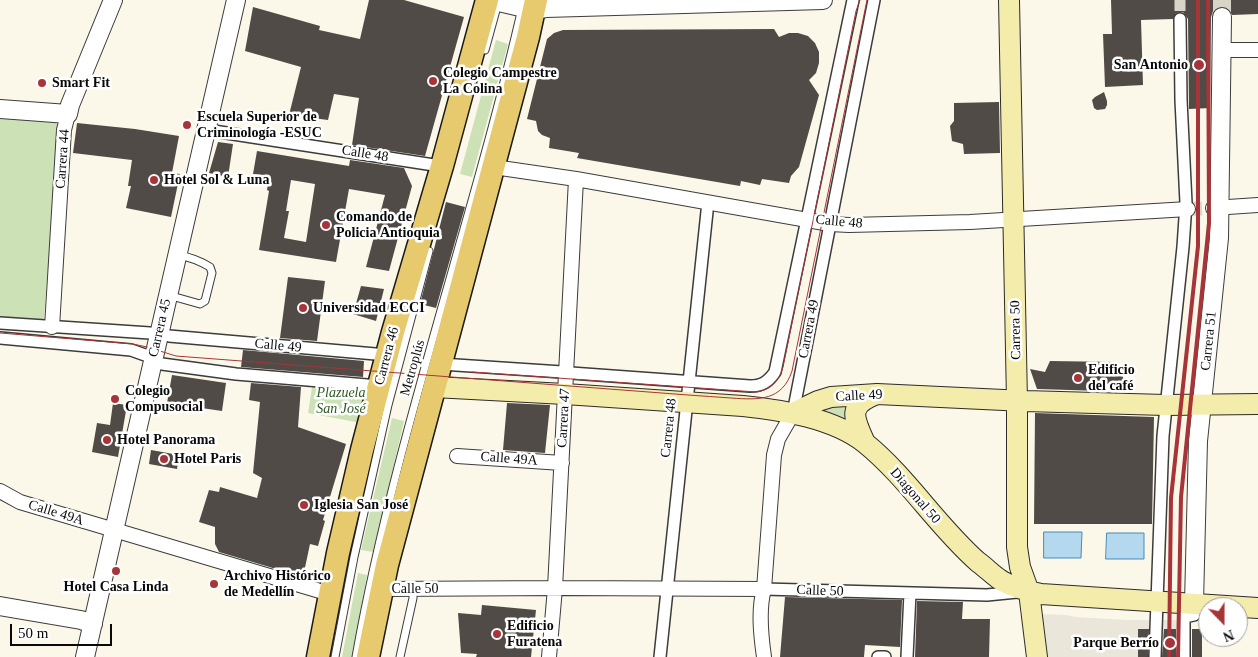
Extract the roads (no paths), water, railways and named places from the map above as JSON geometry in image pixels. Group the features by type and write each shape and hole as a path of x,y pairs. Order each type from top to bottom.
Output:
{"main road":[{"name":"Carrera 46","path":"318,657 362,450 387,355 442,166 494,0"},
{"name":"Carrera 50","path":"1009,0 1018,401 1017,547 1020,567 1029,592 1037,657"},
{"path":"368,657 382,589 434,387 528,37 529,4"},
{"path":"434,387 687,402 766,408 793,413"},
{"path":"865,443 856,424 855,412 861,401 877,394"},
{"name":"Calle 49","path":"793,413 831,397 877,394 1018,401 1165,405 1258,404"},
{"name":"Diagonal 50","path":"793,413 842,430 865,443 903,481 964,549 997,578 1011,586 1029,592"},
{"name":"Calle 50","path":"1029,592 1258,608"}],"street":[{"name":"Carrera 44","path":"52,327 64,130 70,105 113,0"},
{"name":"Carrera 45","path":"85,657 236,0"},
{"path":"494,0 546,8 823,0"},
{"name":"Carrera 49","path":"689,382 758,386 765,383 775,372 853,0"},
{"name":"Carrera 49","path":"764,657 761,624 762,598 774,455 778,439 793,413 874,0"},
{"name":"Carrera 51","path":"1184,657 1184,618 1194,615 1196,478 1217,258 1216,208 1222,17"},
{"path":"1155,657 1165,405 1187,209 1180,19"},
{"path":"1221,50 1258,50"},
{"path":"0,109 68,114"},
{"name":"Calle 48","path":"207,130 434,165"},
{"name":"Calle 48","path":"494,167 576,179 830,224 903,224 1014,220 1187,209"},
{"name":"Carrera 47","path":"549,657 555,588 576,179"},
{"name":"Carrera 48","path":"660,657 708,202"},
{"path":"1216,208 1258,205"},
{"path":"0,323 150,333"},
{"name":"Calle 49","path":"169,336 387,355"},
{"path":"0,338 131,350 145,355"},
{"path":"162,364 236,374 379,386"},
{"path":"441,364 689,382"},
{"name":"Calle 49A","path":"457,456 562,463"},
{"name":"Calle 49A","path":"0,490 20,502 114,530"},
{"path":"114,530 330,594"},
{"name":"Calle 50","path":"382,589 764,589 987,595 1029,592"},
{"path":"907,657 910,593"},
{"path":"0,606 81,620 93,624"},
{"path":"878,657 885,657"}],"lane":[{"path":"483,56 494,0"},
{"name":"Metroplús","path":"356,657 376,562 404,446 529,4"},
{"name":"Metroplús","path":"335,657 352,566 388,405 431,243"},
{"path":"168,295 200,304 205,301 212,273 210,267 202,262 187,256 177,255"},
{"path":"400,657 413,598 413,589"}],"water":[{"path":"1044,532 1082,532 1081,558 1044,558"},
{"path":"1107,533 1144,533 1144,559 1106,559"}],"tunnel":[{"path":"1180,0 1180,19"},
{"path":"1222,0 1222,17"},
{"path":"1188,209 1213,208"}],"tram line":[{"path":"472,372 756,392 774,384 783,367 856,11 860,0"},
{"path":"0,333 133,344 176,356 731,398 751,399 768,397 782,388 788,381 792,371 867,0"}],"railway":[{"path":"1169,657 1171,498 1198,246 1198,0"},
{"path":"1178,657 1181,497 1209,223 1208,0"}],"place":[{"name":"San Antonio","path":"1199,65"},
{"name":"Colegio Campestre La Colina","path":"433,81"},
{"name":"Smart Fit","path":"42,83"},
{"name":"Escuela Superior de Criminología -ESUC","path":"187,125"},
{"name":"Hotel Sol & Luna","path":"154,180"},
{"name":"Comando de Policia Antioquia","path":"326,225"},
{"name":"Universidad ECCI","path":"303,308"},
{"name":"Edificio del café","path":"1078,378"},
{"name":"Colegio Compusocial","path":"115,399"},
{"name":"Hotel Panorama","path":"107,440"},
{"name":"Hotel Paris","path":"164,459"},
{"name":"Iglesia San José","path":"304,505"},
{"name":"Hotel Casa Linda","path":"116,571"},
{"name":"Archivo Histórico de Medellín","path":"214,584"},
{"name":"Edificio Furatena","path":"497,634"},
{"name":"Parque Berrío","path":"1170,643"}],"park label":[{"name":"Plazuela San José","path":"341,402"}]}
